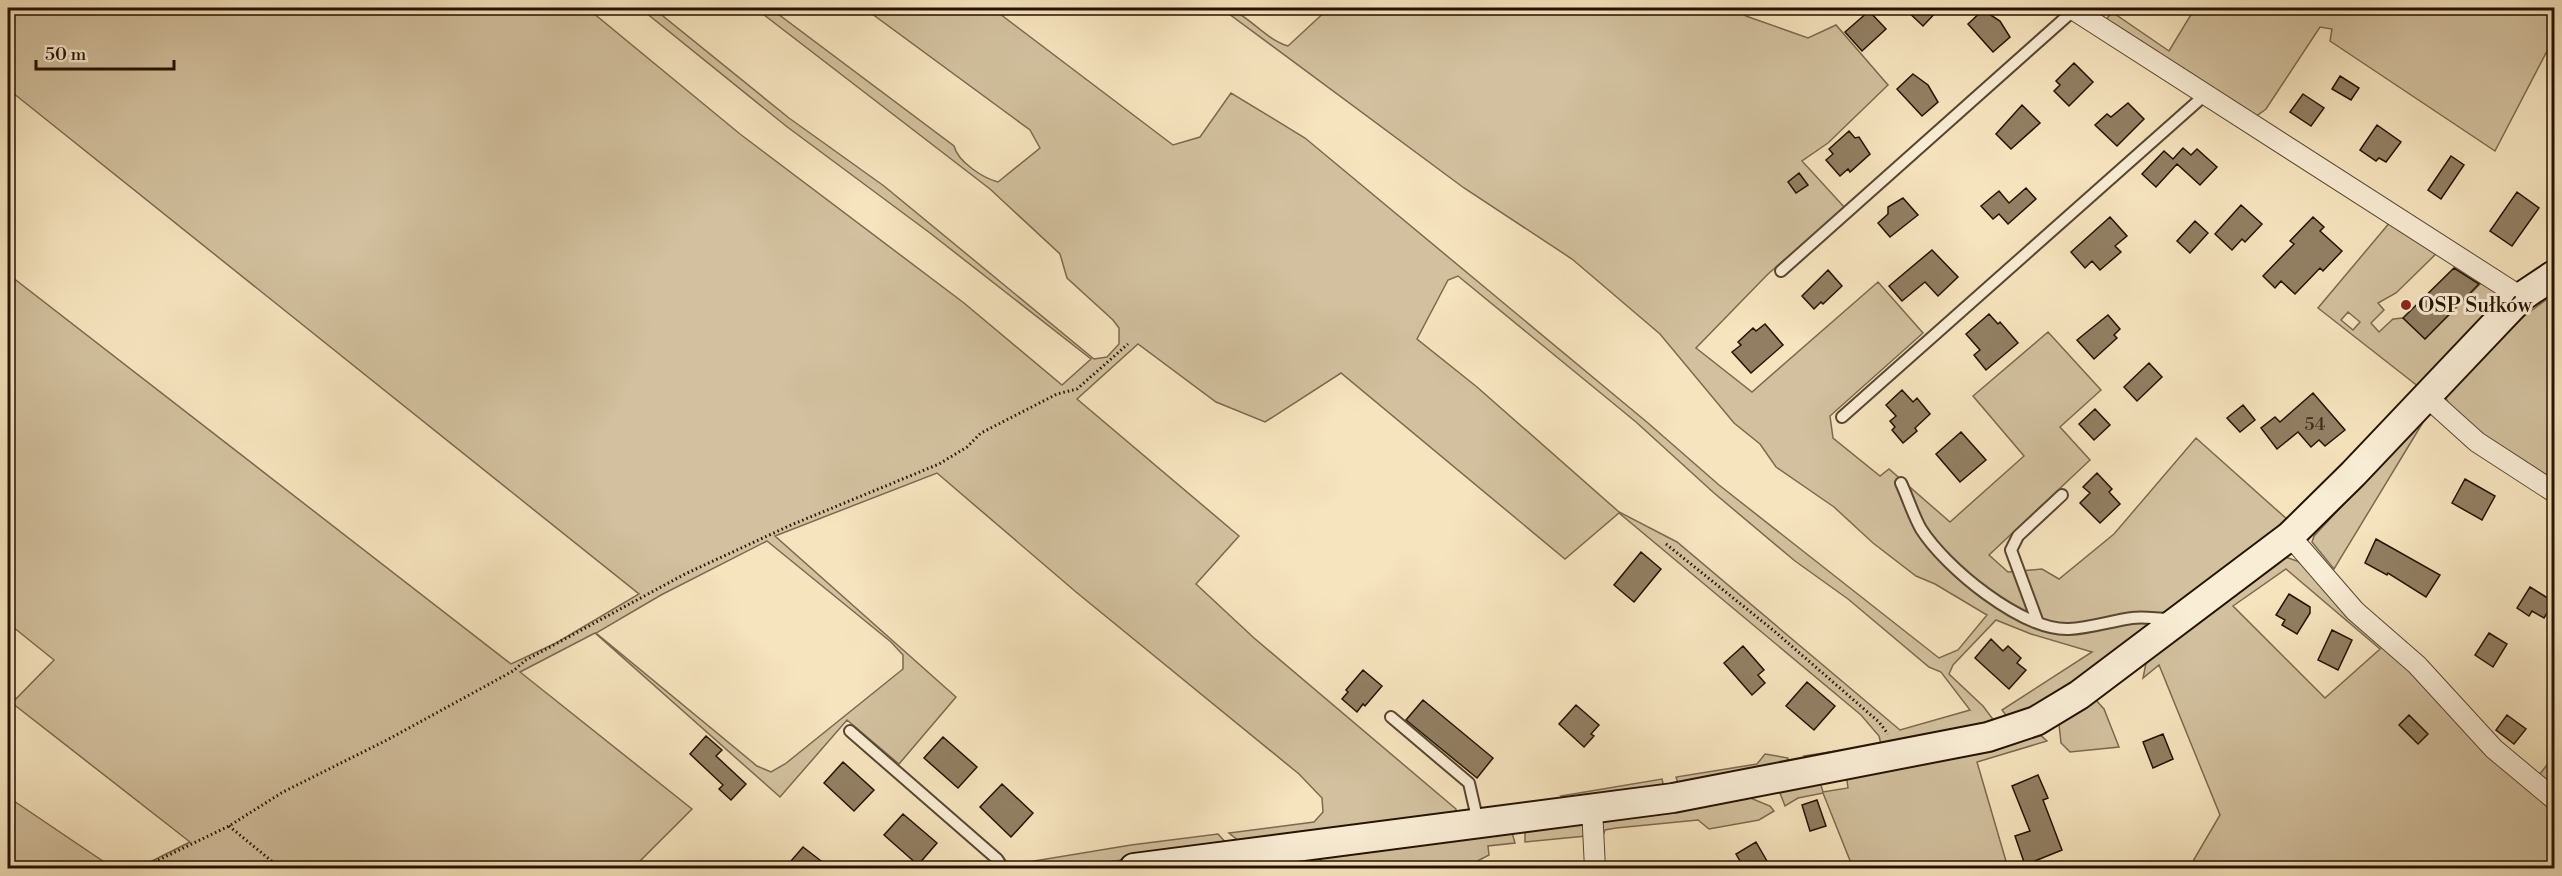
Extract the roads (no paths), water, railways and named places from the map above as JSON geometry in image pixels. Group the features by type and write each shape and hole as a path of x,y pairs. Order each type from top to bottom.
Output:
{"street":[{"path":"2072,9 2522,297"},
{"path":"1134,868 1673,798 1988,737 2036,721 2079,695 2290,536 2354,474 2522,297 2554,275"},
{"path":"2427,397 2477,442 2554,492"},
{"path":"2290,536 2355,610 2417,665 2494,749 2554,799"},
{"path":"1592,808 1595,868"}],"lane":[{"path":"1781,271 2072,9"},
{"path":"1842,417 2206,94"},
{"path":"1901,483 1921,528 1944,559 1979,588 2021,616 2048,627 2068,629 2135,617 2181,620"},
{"path":"2038,623 2011,550 2018,536 2062,495"},
{"path":"1391,717 1469,783 1478,822"},
{"path":"850,730 997,860 1003,868"}],"place":[{"name":"OSP Sułków","path":"2406,305"}]}
